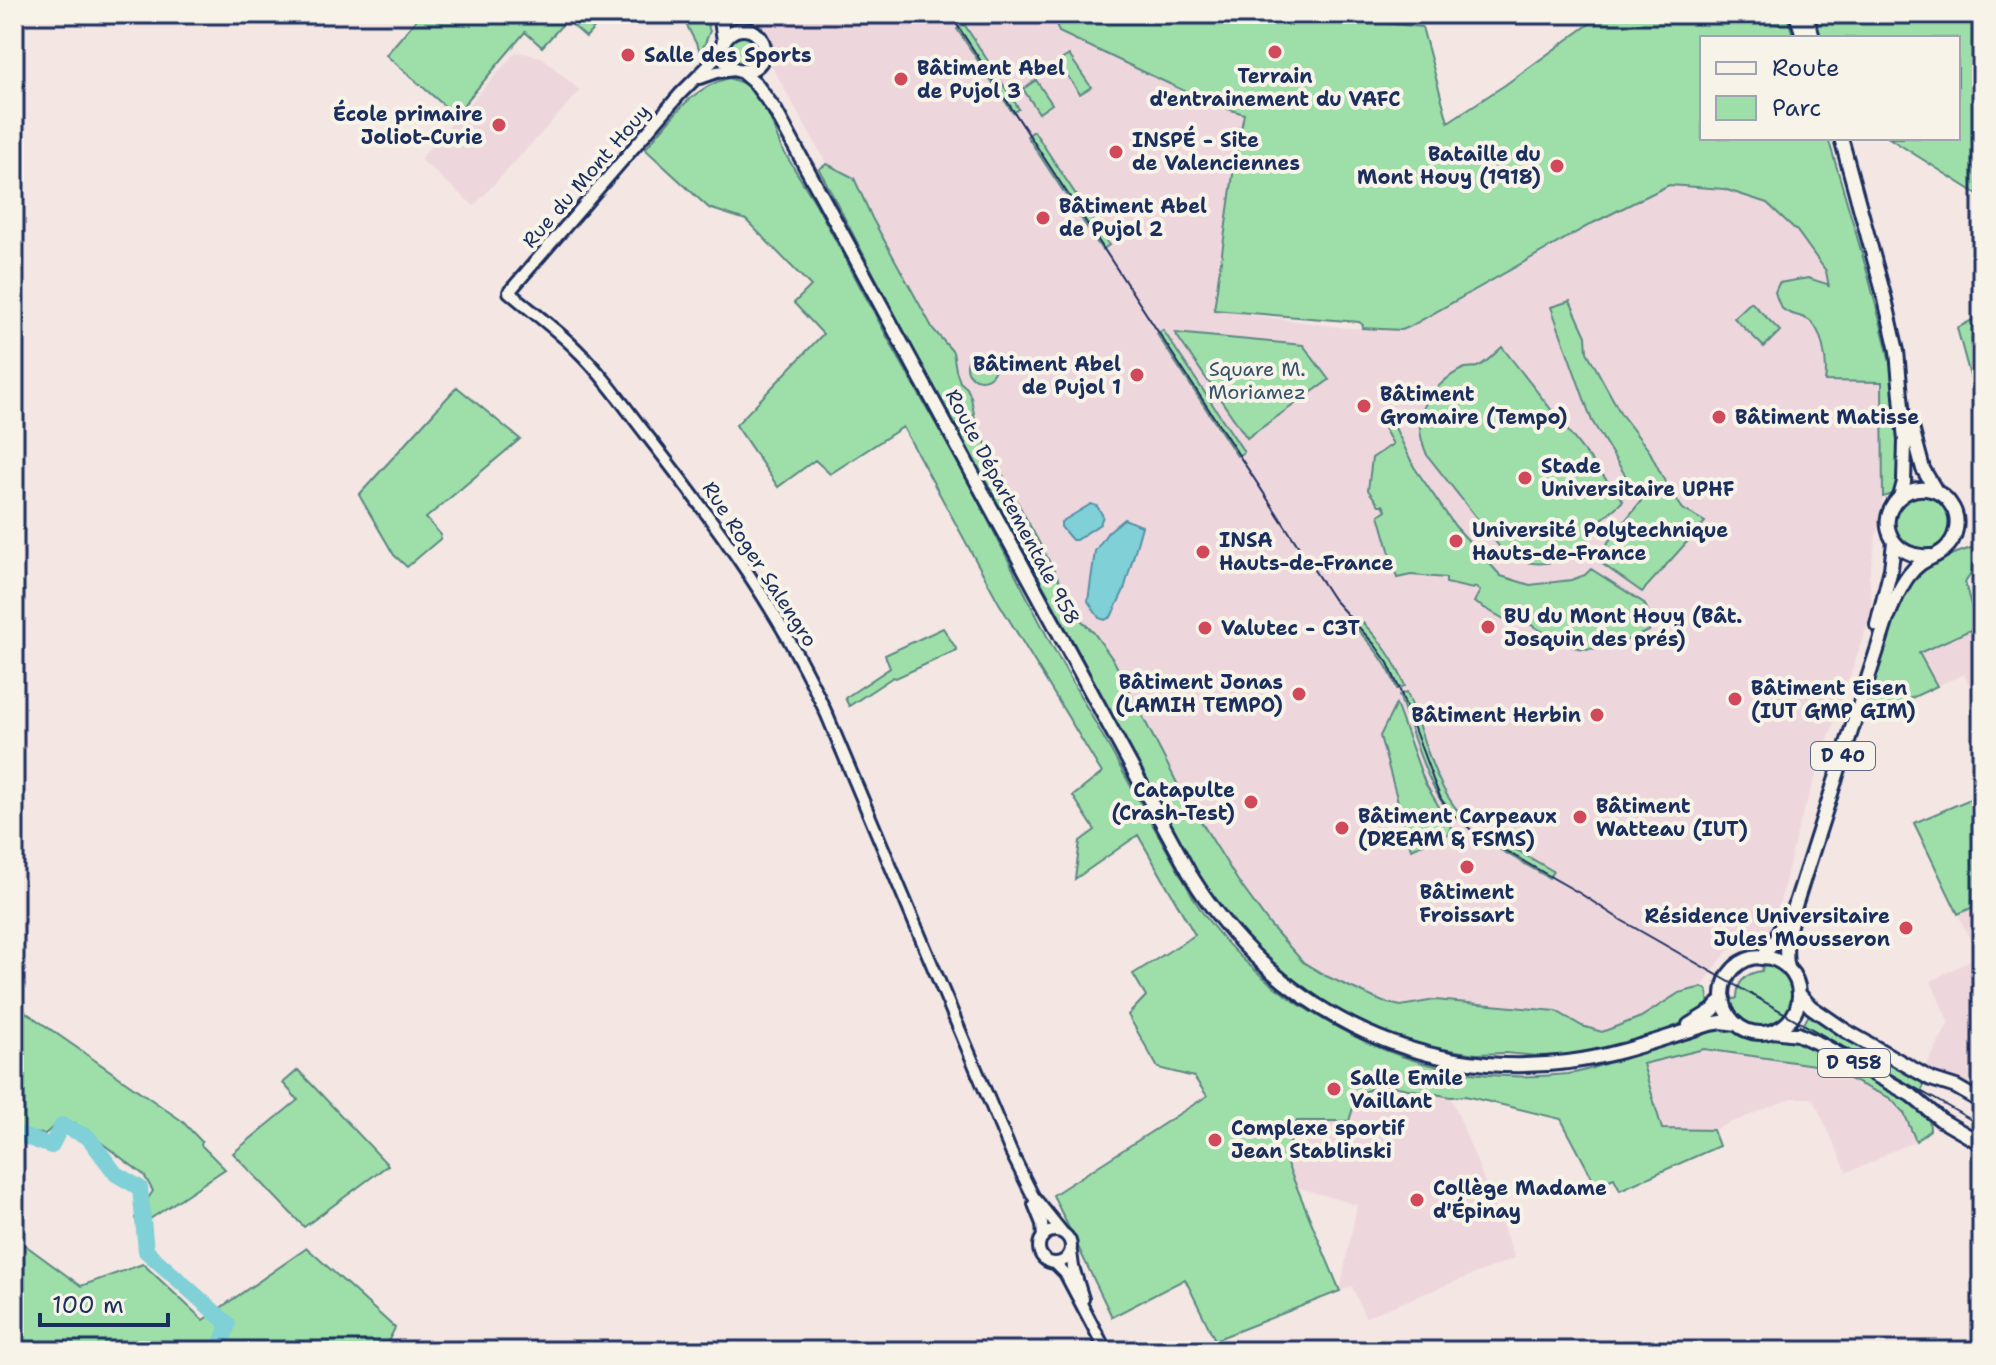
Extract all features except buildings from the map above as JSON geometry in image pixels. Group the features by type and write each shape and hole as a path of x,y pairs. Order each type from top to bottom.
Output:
{"main road":[{"path":"720,14 722,44 724,62 738,71 754,69 762,60 764,50 761,39 753,31 733,31 722,44"},
{"path":"727,14 744,29"},
{"path":"1796,14 1803,36"},
{"path":"1806,14 1812,36"},
{"name":"Route Départementale 958","path":"762,60 765,82 775,110"},
{"name":"Route Départementale 958","path":"738,71 755,83 775,110 1187,870 1220,919 1262,964 1312,1004 1356,1028 1418,1051 1482,1063 1538,1065 1579,1061 1671,1035"},
{"path":"1836,140 1852,180"},
{"path":"1842,140 1895,340 1919,458 1936,491 1945,497 1956,516 1954,537 1946,548 1930,556 1909,555 1894,542 1889,531 1893,505 1909,491 1936,491"},
{"path":"1900,372 1905,441 1905,477 1900,497"},
{"name":"D 40","path":"1761,958 1775,941 1787,912 1874,637 1891,569 1894,542"},
{"name":"D 40","path":"1788,968 1786,941 1794,909 1887,619 1908,576 1930,556"},
{"path":"1671,1035 1714,1023 1737,1024 1754,1032 1773,1031 1784,1025 1794,1015 1799,994 1796,980 1788,968 1775,960 1761,958 1745,961 1735,968 1727,979 1724,998 1728,1012 1737,1024"},
{"name":"D 958","path":"1799,994 1839,1027 1911,1069 1947,1085"},
{"path":"1671,1035 1712,1011 1724,998"},
{"name":"D 958","path":"1773,1031 1798,1034 1911,1095 1931,1099"},
{"path":"1982,1102 1947,1085 1939,1087 1931,1099 1943,1122 1982,1144"}],"street":[{"name":"Rue du Mont Houy","path":"509,292 711,63 722,44"},
{"path":"691,83 717,72 738,71"},
{"name":"Rue Roger Salengro","path":"509,292 569,341 595,368 707,513 773,611 814,685 988,1100 1028,1187"},
{"path":"1028,1187 1054,1225 1070,1239 1073,1267 1088,1316"},
{"path":"1028,1187 1042,1224 1040,1253 1064,1271 1106,1351"},
{"path":"1043,1237 1051,1231 1062,1232"},
{"path":"1055,1263 1065,1260 1071,1250"}],"shaded area":[{"name":"Université Polytechnique Hauts-de-France","path":"742,14 1057,14 1055,21 1212,104 1245,114 1235,160 1214,310 1347,328 1402,329 1481,288 1593,223 1669,185 1724,189 1767,203 1797,231 1826,271 1882,381 1883,497 1869,576 1872,611 1798,828 1777,914 1767,935 1745,941 1727,951 1702,987 1679,993 1641,1017 1602,1032 1582,1026 1556,1011 1435,1000 1401,1006 1383,1002 1303,962 1270,925 1238,881 1178,783 1094,633 1080,619 976,425 971,397 960,382 953,352 933,329 872,218 854,178 827,164"},
{"name":"École primaire Joliot-Curie","path":"516,52 542,57 580,91 474,206 420,159"},
{"path":"1982,626 1982,710 1964,674 1937,686 1919,653"},
{"path":"1982,903 1982,1098 1923,1072 1949,1023 1931,981 1978,956 1958,914"},
{"path":"1704,1049 1821,1066 1890,1098 1904,1113 1916,1141 1847,1172 1813,1098 1792,1098 1713,1130 1662,1129 1643,1063"},
{"name":"Collège Madame d'Épinay","path":"1382,1084 1451,1097 1515,1258 1365,1317 1352,1286 1340,1291 1357,1205 1296,1187 1285,1159 1297,1120 1349,1121 1357,1095"}],"green space":[{"path":"410,14 572,14 542,47 525,32 455,115 386,55 416,20"},
{"path":"577,14 607,14 586,37 569,22"},
{"path":"681,14 703,14 710,31 701,53"},
{"path":"1057,14 1366,14 1364,21 1422,27 1448,122 1603,14 1786,14 1793,36 1700,36 1700,140 1829,140 1869,279 1895,387 1901,446 1900,472 1894,494 1883,497 1882,382 1825,381 1825,358 1818,332 1809,320 1782,308 1775,292 1779,283 1808,278 1829,287 1826,271 1797,231 1767,203 1724,189 1669,185 1593,223 1402,330 1362,328 1359,322 1214,310 1244,114 1212,104 1059,32 1055,21"},
{"path":"1812,14 1982,14 1982,197 1892,140 1960,140 1960,36 1818,36"},
{"path":"964,24 1019,109 1013,113 957,29"},
{"path":"743,35 754,39 758,50 754,61 743,65 732,61 728,50 732,39"},
{"path":"1069,55 1091,87 1080,94 1058,62"},
{"path":"729,78 745,84 756,94 768,113 781,147 816,204 970,485 1050,642 1196,902 1228,943 1254,969 1315,1015 1349,1034 1418,1062 1481,1074 1525,1076 1576,1073 1725,1026 1756,1040 1784,1035 1804,1041 1907,1096 1929,1116 1930,1130 1916,1141 1904,1113 1890,1098 1821,1066 1704,1049 1643,1064 1662,1129 1713,1130 1719,1146 1620,1190 1614,1178 1596,1185 1561,1119 1465,1096 1451,1097 1382,1084 1357,1095 1349,1121 1297,1121 1285,1159 1340,1291 1215,1340 1185,1279 1112,1317 1053,1195 1207,1096 1194,1077 1158,1068 1128,1015 1146,996 1133,974 1195,935 1138,835 1075,879 1080,841 1095,830 1073,796 1102,773 999,603 903,427 830,474 815,460 778,487 736,425 823,334 794,303 811,286 746,220 709,208 645,149 692,97"},
{"path":"1036,80 1052,104 1039,113 1023,89"},
{"path":"1034,131 1109,245 1102,250 1027,136"},
{"path":"827,164 854,178 872,218 933,329 953,352 960,382 971,397 976,425 1080,619 1114,661 1177,783 1238,881 1270,925 1303,962 1383,1002 1401,1006 1435,1000 1556,1011 1582,1026 1602,1032 1641,1017 1679,993 1702,987 1707,990 1709,1006 1686,1021 1643,1040 1588,1054 1476,1054 1416,1045 1373,1028 1314,997 1237,932 1191,862 941,403 819,169"},
{"path":"1570,301 1586,336 1587,352 1621,414 1650,452 1683,509 1705,522 1642,592 1598,561 1603,557 1608,542 1641,501 1592,421 1551,307"},
{"path":"1751,302 1780,331 1764,347 1734,318"},
{"path":"1982,315 1982,420 1957,328"},
{"path":"1163,330 1244,452 1237,456 1157,334"},
{"name":"Square M. Moriamez","path":"1175,333 1303,345 1329,380 1247,438"},
{"name":"Stade Universitaire UPHF","path":"1502,347 1623,501 1601,520 1580,548 1547,563 1524,561 1502,550 1427,455 1421,439 1421,417 1433,392 1452,375 1465,368 1480,366"},
{"path":"981,352 991,356 995,366 991,376 981,380 971,376 967,366 971,356"},
{"path":"457,387 520,439 426,518 441,535 440,539 407,567 394,555 359,495"},
{"path":"1388,413 1414,467 1455,526 1501,576 1530,585 1571,580 1591,569 1644,603 1653,621 1649,631 1603,647 1574,647 1541,631 1510,610 1504,619 1474,602 1480,591 1475,587 1446,583 1446,578 1411,575 1397,578 1379,515 1386,510 1368,490 1372,458 1393,444 1378,418"},
{"path":"1922,496 1941,504 1949,523 1941,542 1922,550 1903,542 1895,523 1903,504"},
{"path":"1982,544 1982,567 1973,570 1965,583 1977,627 1919,653 1937,686 1882,712 1864,707 1889,624 1910,585 1940,559"},
{"path":"1361,621 1387,651 1405,686 1397,689 1384,663 1354,626"},
{"path":"943,628 957,650 893,677 849,706 845,698 890,668 885,655"},
{"path":"1407,692 1435,771 1459,812 1455,819 1436,793 1422,760 1399,695"},
{"path":"1396,704 1425,783 1451,827 1448,834 1411,849 1380,736"},
{"path":"1982,794 1982,903 1958,914 1914,823"},
{"path":"1484,831 1553,871 1549,878 1480,838"},
{"path":"1763,964 1779,969 1788,979 1792,991 1786,1015 1777,1023 1765,1027 1743,1020 1731,1000 1737,998 1743,979 1762,971"},
{"path":"14,1004 182,1121 225,1169 138,1227 135,1218 153,1191 144,1175 75,1123 59,1122 45,1134 26,1133 14,1128"},
{"path":"1811,1011 1927,1080 1918,1097 1800,1031"},
{"path":"298,1070 388,1165 304,1227 233,1153 298,1100 283,1083"},
{"path":"14,1237 81,1286 143,1264 203,1320 307,1248 395,1328 383,1351 14,1351"}],"water":[{"path":"1091,504 1097,506 1103,516 1100,524 1072,540 1061,527 1061,522"},
{"path":"1124,519 1142,526 1124,590 1111,617 1105,620 1099,618 1088,601 1095,551 1108,532"}],"waterway":[{"path":"14,1133 51,1146 62,1125 88,1137 116,1174 140,1188 146,1251 228,1324 219,1351"}],"tram line":[{"path":"950,14 1333,599 1388,663 1441,799 1451,812 1476,834 1621,920 1982,1126"}],"place":[{"name":"Terrain d'entrainement du VAFC","path":"1275,52"},
{"name":"Salle des Sports","path":"628,55"},
{"name":"Bâtiment Abel de Pujol 3","path":"901,79"},
{"name":"École primaire Joliot-Curie","path":"499,125"},
{"name":"INSPÉ - Site de Valenciennes","path":"1116,152"},
{"name":"Bataille du Mont Houy (1918)","path":"1557,166"},
{"name":"Bâtiment Abel de Pujol 2","path":"1043,218"},
{"name":"Bâtiment Abel de Pujol 1","path":"1137,375"},
{"name":"Bâtiment Gromaire (Tempo)","path":"1364,406"},
{"name":"Bâtiment Matisse","path":"1719,417"},
{"name":"Stade Universitaire UPHF","path":"1525,478"},
{"name":"Université Polytechnique Hauts-de-France","path":"1456,541"},
{"name":"INSA Hauts-de-France","path":"1203,552"},
{"name":"BU du Mont Houy (Bât. Josquin des prés)","path":"1488,627"},
{"name":"Valutec - C3T","path":"1205,628"},
{"name":"Bâtiment Jonas (LAMIH TEMPO)","path":"1299,694"},
{"name":"Bâtiment Eisen (IUT GMP GIM)","path":"1735,699"},
{"name":"Bâtiment Herbin","path":"1597,715"},
{"name":"Catapulte (Crash-Test)","path":"1251,802"},
{"name":"Bâtiment Watteau (IUT)","path":"1580,817"},
{"name":"Bâtiment Carpeaux (DREAM & FSMS)","path":"1342,828"},
{"name":"Bâtiment Froissart","path":"1467,867"},
{"name":"Résidence Universitaire Jules Mousseron","path":"1906,928"},
{"name":"Salle Emile Vaillant","path":"1334,1089"},
{"name":"Complexe sportif Jean Stablinski","path":"1215,1140"},
{"name":"Collège Madame d'Épinay","path":"1417,1200"}]}
